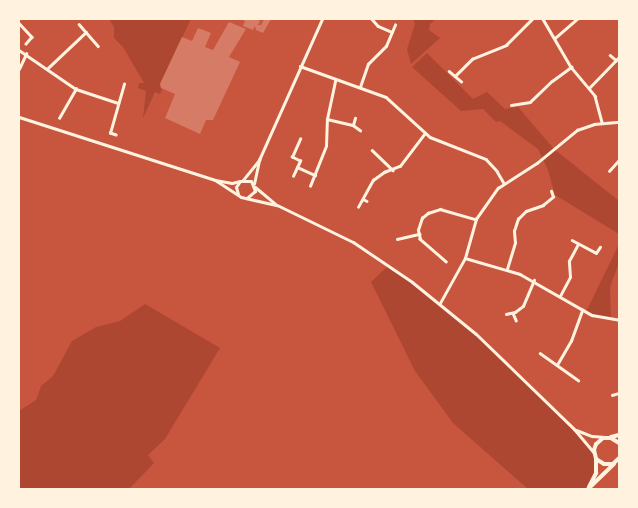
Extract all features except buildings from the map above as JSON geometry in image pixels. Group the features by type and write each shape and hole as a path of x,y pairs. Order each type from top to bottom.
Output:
{"main road":[{"path":"588,489 596,474 596,459 594,453 596,444 608,437 619,435"},
{"path":"608,437 619,443"},
{"path":"596,459 607,465 618,460"},
{"path":"588,489 618,460"}],"street":[{"path":"22,19 19,23 32,37 26,44"},
{"path":"247,198 254,195 254,185 259,160 322,19"},
{"path":"372,19 378,26 392,32"},
{"path":"455,76 472,59 506,45 532,19"},
{"path":"544,19 571,67 589,88 599,106 602,122"},
{"path":"555,38 577,19"},
{"path":"79,24 98,46"},
{"path":"360,87 368,64 386,46 395,25"},
{"path":"48,68 86,32"},
{"path":"19,50 48,68 76,89 118,103"},
{"path":"19,69 26,54"},
{"path":"610,55 616,60"},
{"path":"589,88 619,57"},
{"path":"300,66 335,80 360,87 392,101 425,133 444,144 486,159 497,171 504,183"},
{"path":"511,105 530,102 552,81 571,67"},
{"path":"449,71 461,81"},
{"path":"310,186 326,146 327,119 335,80"},
{"path":"116,135 110,133 124,84"},
{"path":"59,118 76,89"},
{"path":"19,117 215,180 232,183 241,181 254,185 277,205"},
{"path":"353,124 355,118"},
{"path":"327,119 353,124 360,130"},
{"path":"440,303 465,258 476,219 489,199 504,183 538,163 572,132 602,122 619,122"},
{"path":"358,207 376,176 393,170 401,164 425,133"},
{"path":"292,176 300,161 292,157 300,139"},
{"path":"372,150 393,170"},
{"path":"239,195 236,187 259,160"},
{"path":"609,172 618,164 619,160"},
{"path":"297,167 315,175"},
{"path":"215,180 239,195 277,205 353,242 440,303 476,334 574,429 594,453"},
{"path":"507,269 515,243 514,231 518,220 526,211 543,205 553,196 551,191"},
{"path":"363,199 367,200"},
{"path":"446,262 420,238 419,234 422,218 435,210 454,211 476,219"},
{"path":"397,239 419,234"},
{"path":"572,240 596,254 600,247"},
{"path":"560,296 570,277 569,261 578,244"},
{"path":"465,258 507,269 534,280 582,310 600,318 619,320"},
{"path":"506,314 513,313 523,306 534,280"},
{"path":"557,365 571,341 582,310"},
{"path":"513,313 516,320"},
{"path":"540,353 578,380"},
{"path":"612,395 619,393"},
{"path":"574,429 592,436 608,437"}],"shaded area":[{"path":"109,19 191,19 160,84 162,90 160,94 155,92 143,118 146,91 138,88 139,83 144,83 123,47 114,38 114,27"},
{"path":"413,19 436,19 430,24 429,30 440,38 411,64 407,49 415,24"},
{"path":"427,53 473,99 487,92 505,109 518,107 554,149 619,201 619,234 555,195 548,170 538,149 500,121 496,122 483,109 461,111 412,67"},
{"path":"619,244 619,263 610,287 611,319 586,312"},
{"path":"389,265 476,334 574,429 594,453 596,473 587,489 528,489 453,423 415,371 371,282"},
{"path":"145,304 220,348 165,439 148,455 154,463 129,489 19,489 19,411 36,400 41,386 53,376 72,341 96,327 120,321"}]}
